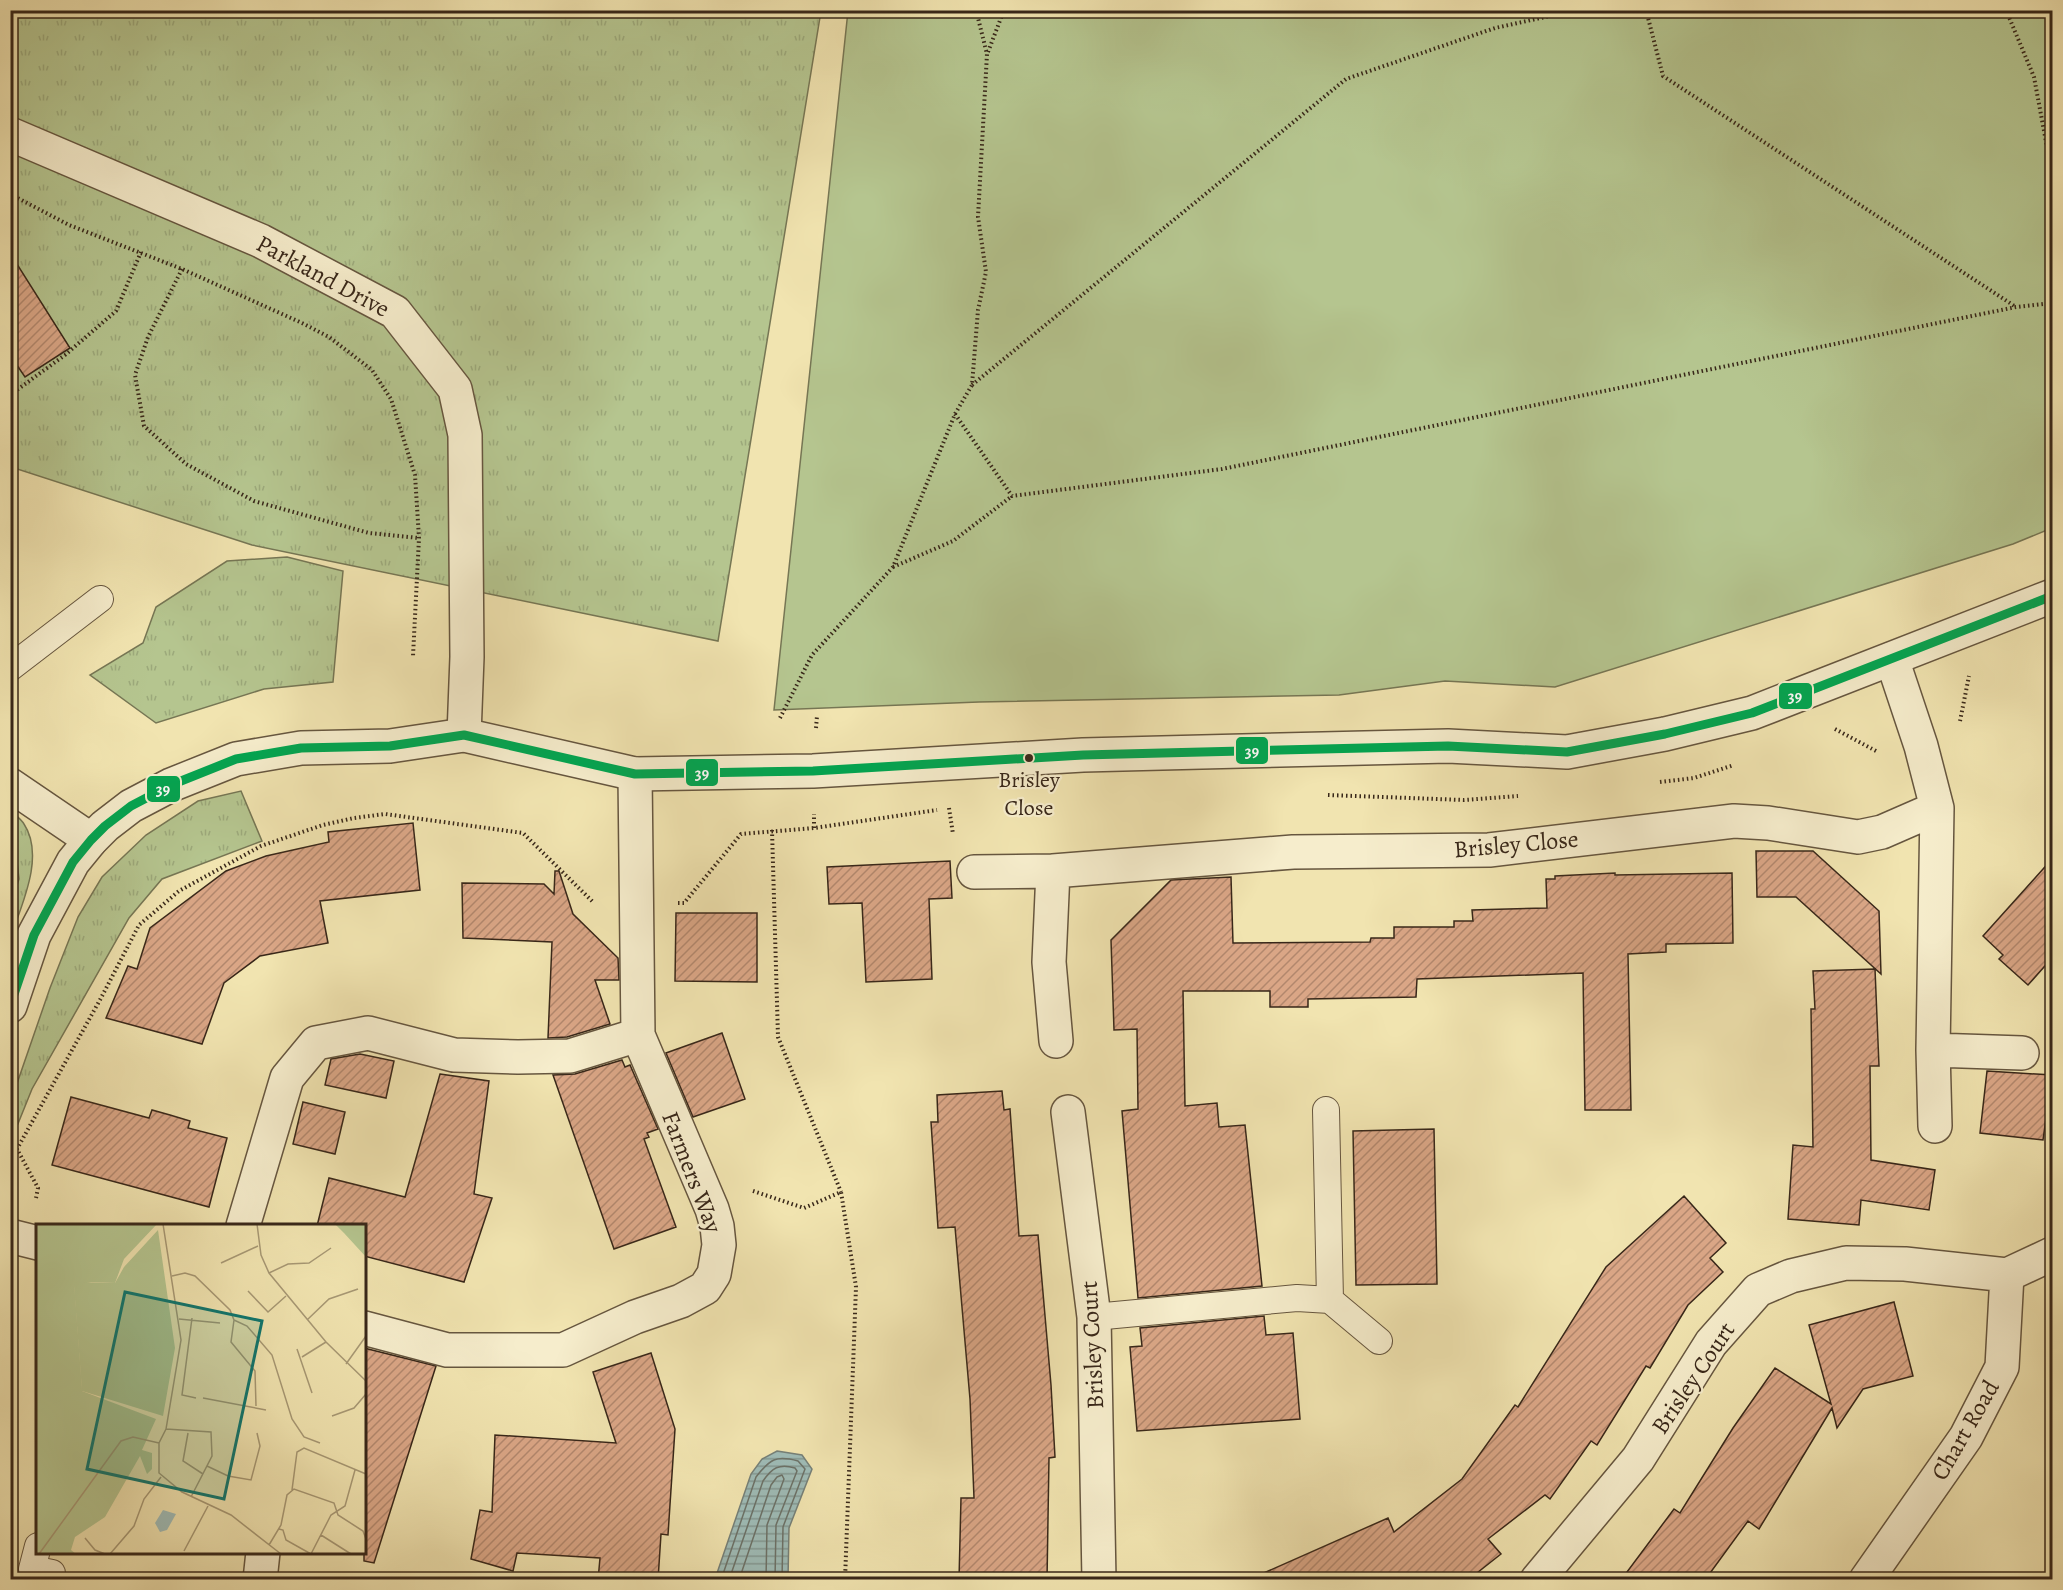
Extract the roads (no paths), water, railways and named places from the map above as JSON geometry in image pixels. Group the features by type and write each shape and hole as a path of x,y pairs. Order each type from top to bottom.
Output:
{"street":[{"name":"Parkland Drive","path":"10,134 261,241 395,312 455,389 465,435 467,657 464,735"},
{"path":"10,1005 34,935 73,862 91,840 131,806 171,785 236,759 302,748 390,746 464,735 634,774 813,771 1151,753 1448,746 1567,752 1665,735 1752,713 2052,596"},
{"path":"1892,659 1921,746 1937,808 1933,1050 1935,1126"},
{"name":"Farmers Way","path":"366,1329 447,1350 563,1350 635,1317 681,1301 705,1288 714,1274 719,1245 717,1226 638,1035 634,774"},
{"path":"10,785 91,840"},
{"name":"Brisley Close","path":"974,872 1053,871 1293,852 1488,850 1734,821 1768,823 1858,837 1882,832 1937,808"},
{"path":"1053,871 1049,962 1056,1041"},
{"path":"244,1224 287,1078 316,1043 368,1033 454,1055 570,1056 638,1035"},
{"path":"1933,1050 2022,1053"},
{"name":"Brisley Court","path":"1068,1112 1094,1317 1099,1580"},
{"path":"10,1236 36,1242"},
{"path":"2007,1275 2052,1254"},
{"name":"Brisley Court","path":"1537,1580 1638,1459 1711,1342 1758,1290 1791,1276 1846,1263 1905,1264 2007,1275"},
{"name":"Chart Road","path":"1866,1580 1966,1437 2002,1367 2007,1275"},
{"path":"260,1580 263,1554"}],"lane":[{"path":"10,668 100,599"},
{"path":"1326,1110 1330,1300"},
{"path":"1094,1317 1297,1298 1330,1300 1379,1341"},
{"path":"36,1554 32,1569 52,1573"}],"water":[{"path":"777,1451 802,1455 812,1469 789,1528 788,1579 715,1579 751,1474 762,1459"}],"place":[{"name":"Brisley Close","path":"1029,758"}]}
